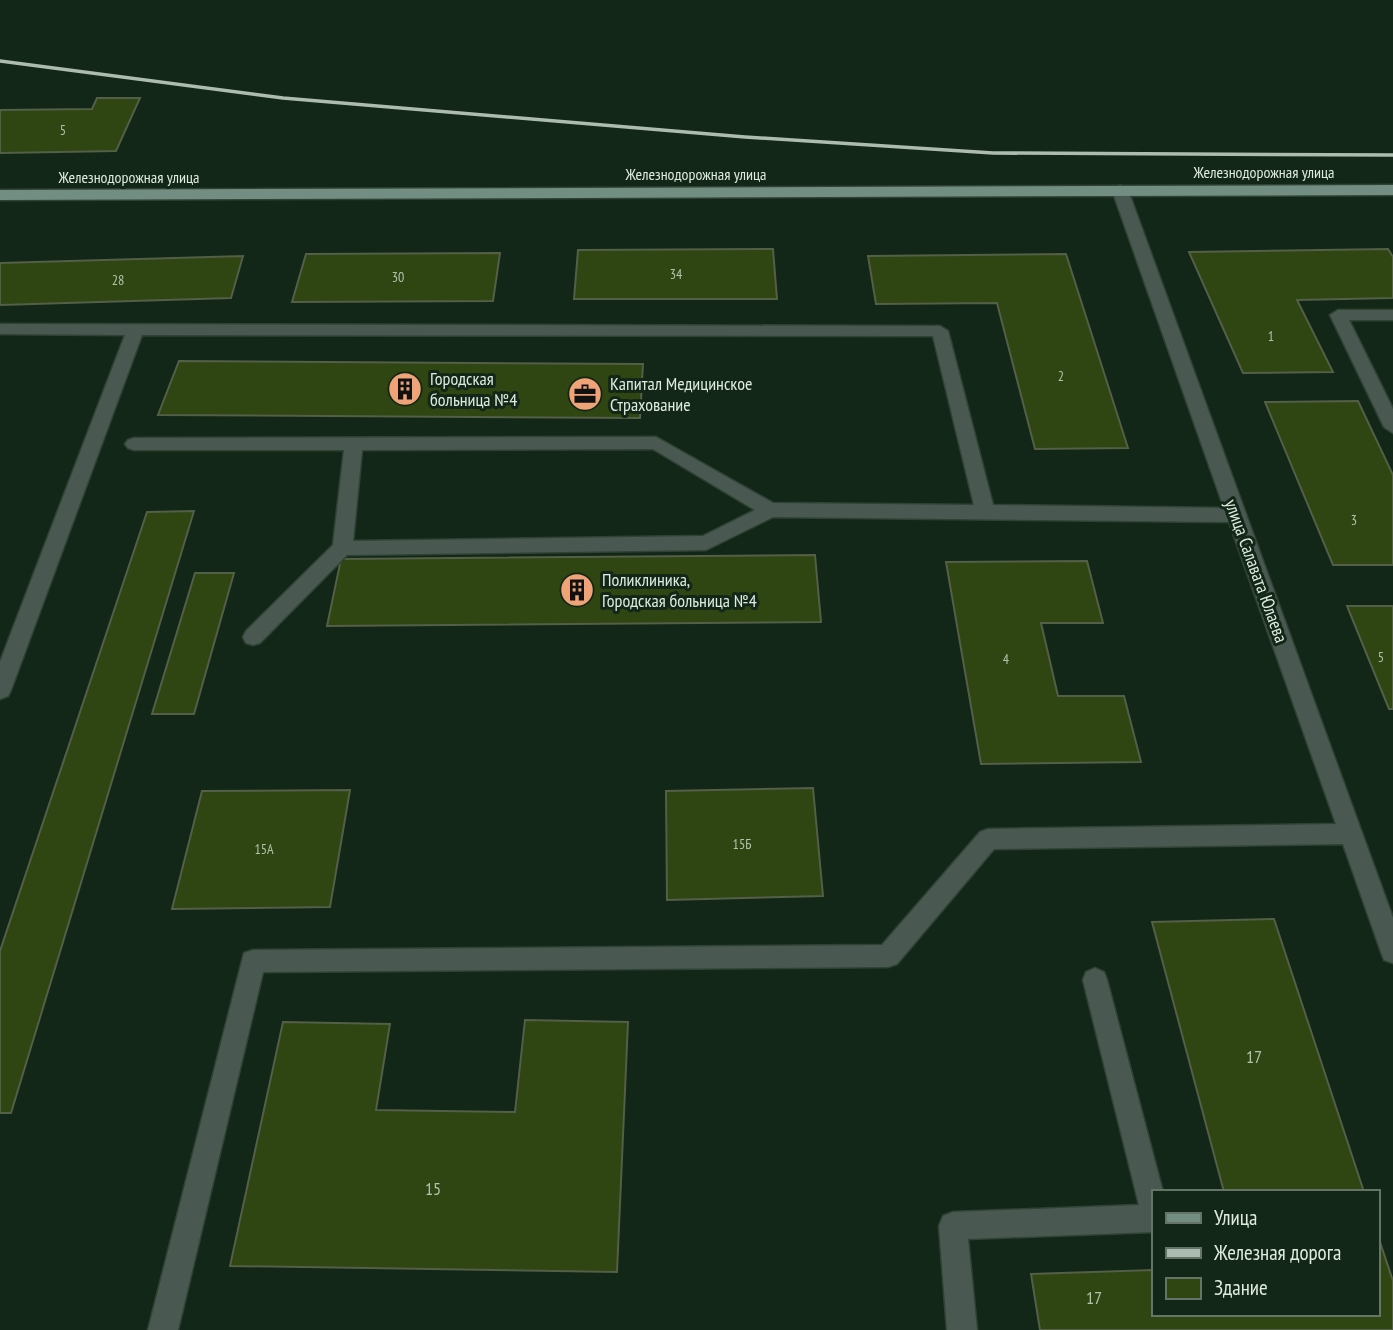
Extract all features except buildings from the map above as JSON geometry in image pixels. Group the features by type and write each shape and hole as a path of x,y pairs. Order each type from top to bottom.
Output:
{"main road":[{"name":"Железнодорожная улица","path":"0,195 1121,190 1391,193"}],"street":[{"name":"улица Салавата Юлаева","path":"1121,190 1393,952"},
{"path":"1393,315 1338,315 1393,427"},
{"path":"0,329 940,331 985,512"},
{"path":"0,690 135,330"},
{"path":"253,637 342,548 354,443"},
{"path":"134,444 656,443 770,510"},
{"path":"342,548 706,543 770,510 1237,515"},
{"path":"163,1330 253,961 888,956 988,839 1350,834"},
{"path":"1095,980 1152,1201"},
{"path":"962,1330 953,1226 1152,1217"}],"railway":[{"path":"0,61 283,98 745,137 993,153 1393,155"}],"place":[{"name":"Городская больница №4","path":"405,389"},
{"name":"Капитал Медицинское Страхование","path":"585,394"},
{"name":"Поликлиника, Городская больница №4","path":"577,590"}]}
